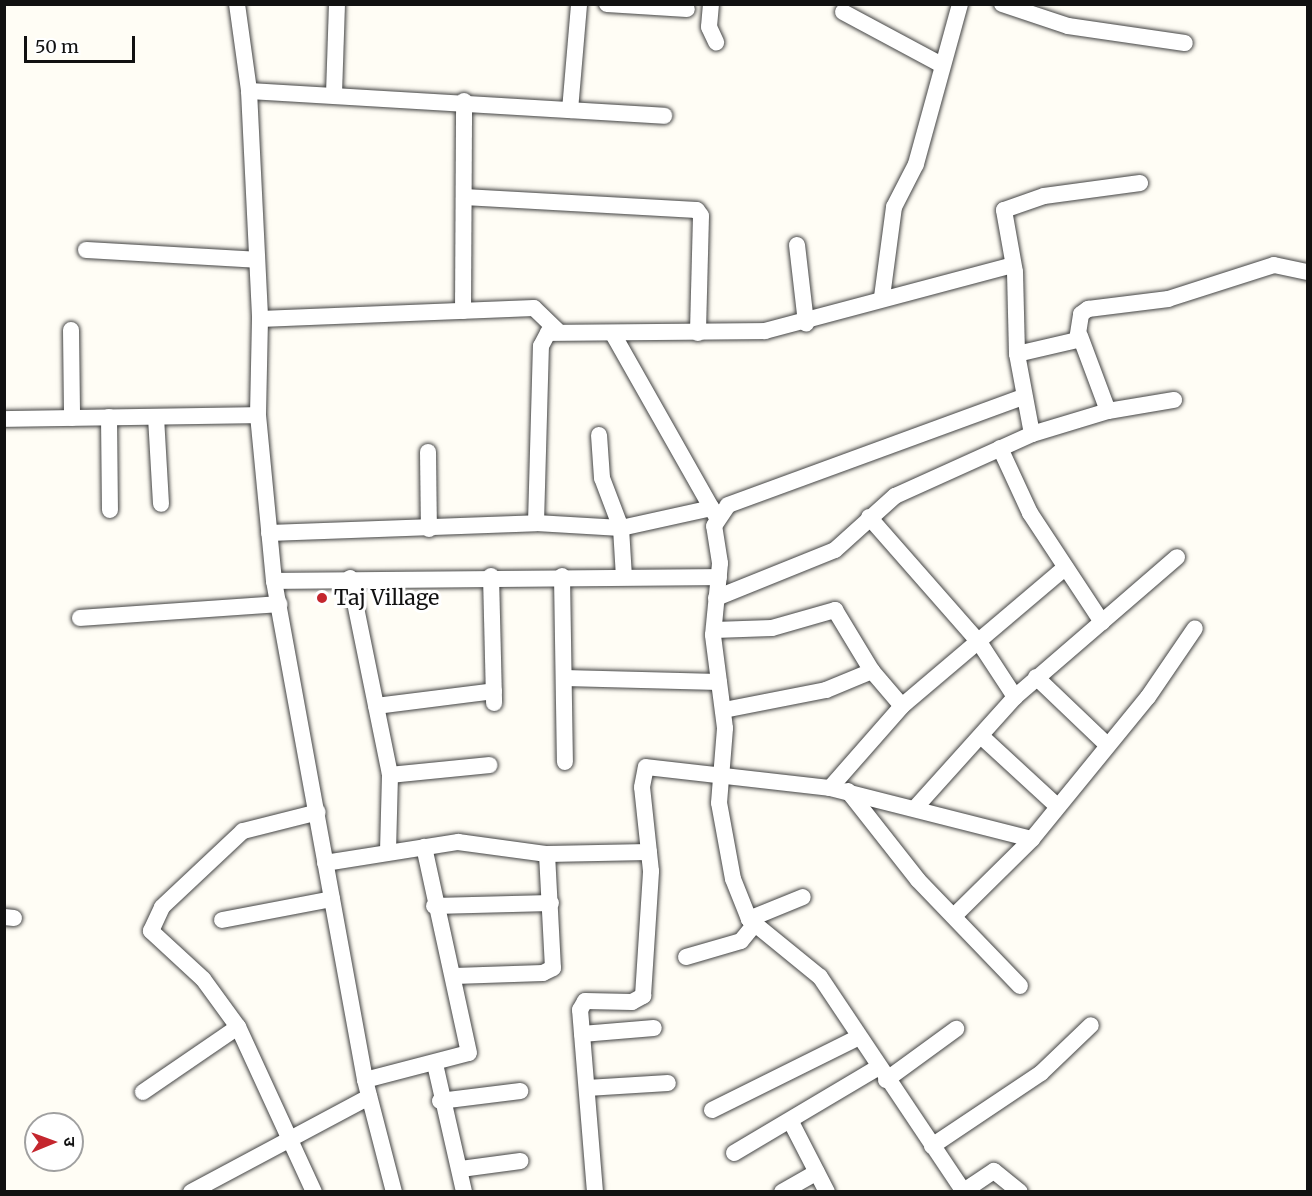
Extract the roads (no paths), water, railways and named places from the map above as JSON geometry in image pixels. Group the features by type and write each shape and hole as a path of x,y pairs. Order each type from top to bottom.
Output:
{"street":[{"path":"237,4 249,92 260,319 258,415 274,581 318,812 325,863 365,1080 394,1191"},
{"path":"334,94 337,4"},
{"path":"570,110 579,4"},
{"path":"607,4 687,9"},
{"path":"711,4 709,27 716,42"},
{"path":"882,297 890,225 926,134 940,64 960,4"},
{"path":"1002,4 1068,26 1185,43"},
{"path":"843,12 940,64"},
{"path":"249,92 464,101 664,116"},
{"path":"463,311 464,101"},
{"path":"1032,434 1023,397 1017,354 1015,272 1010,266 1003,214 1008,207 1077,190 1140,183"},
{"path":"464,197 697,210 698,333"},
{"path":"796,245 806,323"},
{"path":"86,250 257,260"},
{"path":"1108,411 1080,336 1082,314 1089,309 1168,299 1274,265 1308,272"},
{"path":"260,319 534,308 557,330 613,334 745,334 806,323 882,297 1010,266"},
{"path":"71,330 72,418"},
{"path":"536,523 541,346 557,330"},
{"path":"613,334 714,512 719,577 714,630 718,682 724,710 719,803 733,879 752,922 820,976 881,1074 964,1191 994,1171 1020,1191"},
{"path":"1017,354 1080,336"},
{"path":"269,533 429,529 536,523 621,528 714,512 798,477 860,459 1023,397"},
{"path":"716,598 835,550 895,496 1032,434 1108,411 1174,400"},
{"path":"4,419 258,415"},
{"path":"109,417 110,510"},
{"path":"156,417 161,504"},
{"path":"599,435 602,478 621,528 624,577"},
{"path":"1000,448 1030,513 1102,622"},
{"path":"428,452 429,529"},
{"path":"869,517 980,642 1014,697"},
{"path":"916,807 1014,697 1177,557"},
{"path":"830,788 902,706 1065,568"},
{"path":"274,581 491,576 719,577"},
{"path":"376,706 494,697 491,576"},
{"path":"562,576 565,762"},
{"path":"350,578 390,775 388,851"},
{"path":"80,618 280,604"},
{"path":"714,630 772,628 835,610 872,671 902,706"},
{"path":"954,916 1032,838 1056,805 1153,690 1195,628"},
{"path":"724,710 826,690 872,671"},
{"path":"1035,677 1106,744"},
{"path":"564,678 718,682"},
{"path":"981,736 1056,805"},
{"path":"390,775 490,765"},
{"path":"595,1191 580,1010 585,1002 632,1002 643,996 649,852 642,787 646,767 721,772 848,791 1032,838"},
{"path":"848,791 954,916 1020,986"},
{"path":"314,1191 238,1027 204,979 153,939 152,927 162,907 243,831 318,812"},
{"path":"325,863 423,846 488,844 547,854 649,852"},
{"path":"365,1080 435,1065 469,1053 454,976 434,906 423,846"},
{"path":"454,976 550,971 556,953 547,854"},
{"path":"686,957 741,941 752,922 802,897"},
{"path":"222,920 332,899"},
{"path":"434,906 551,903"},
{"path":"932,1146 1041,1073 1091,1025"},
{"path":"143,1092 238,1027"},
{"path":"582,1034 654,1028"},
{"path":"734,1153 881,1074 956,1029"},
{"path":"712,1110 857,1038"},
{"path":"435,1065 440,1101 465,1191"},
{"path":"587,1088 668,1083"},
{"path":"440,1101 520,1091"},
{"path":"190,1191 369,1097"},
{"path":"791,1122 826,1191"},
{"path":"460,1169 520,1161"},
{"path":"782,1191 817,1172"}],"place":[{"name":"Taj Village","path":"322,598"}]}
